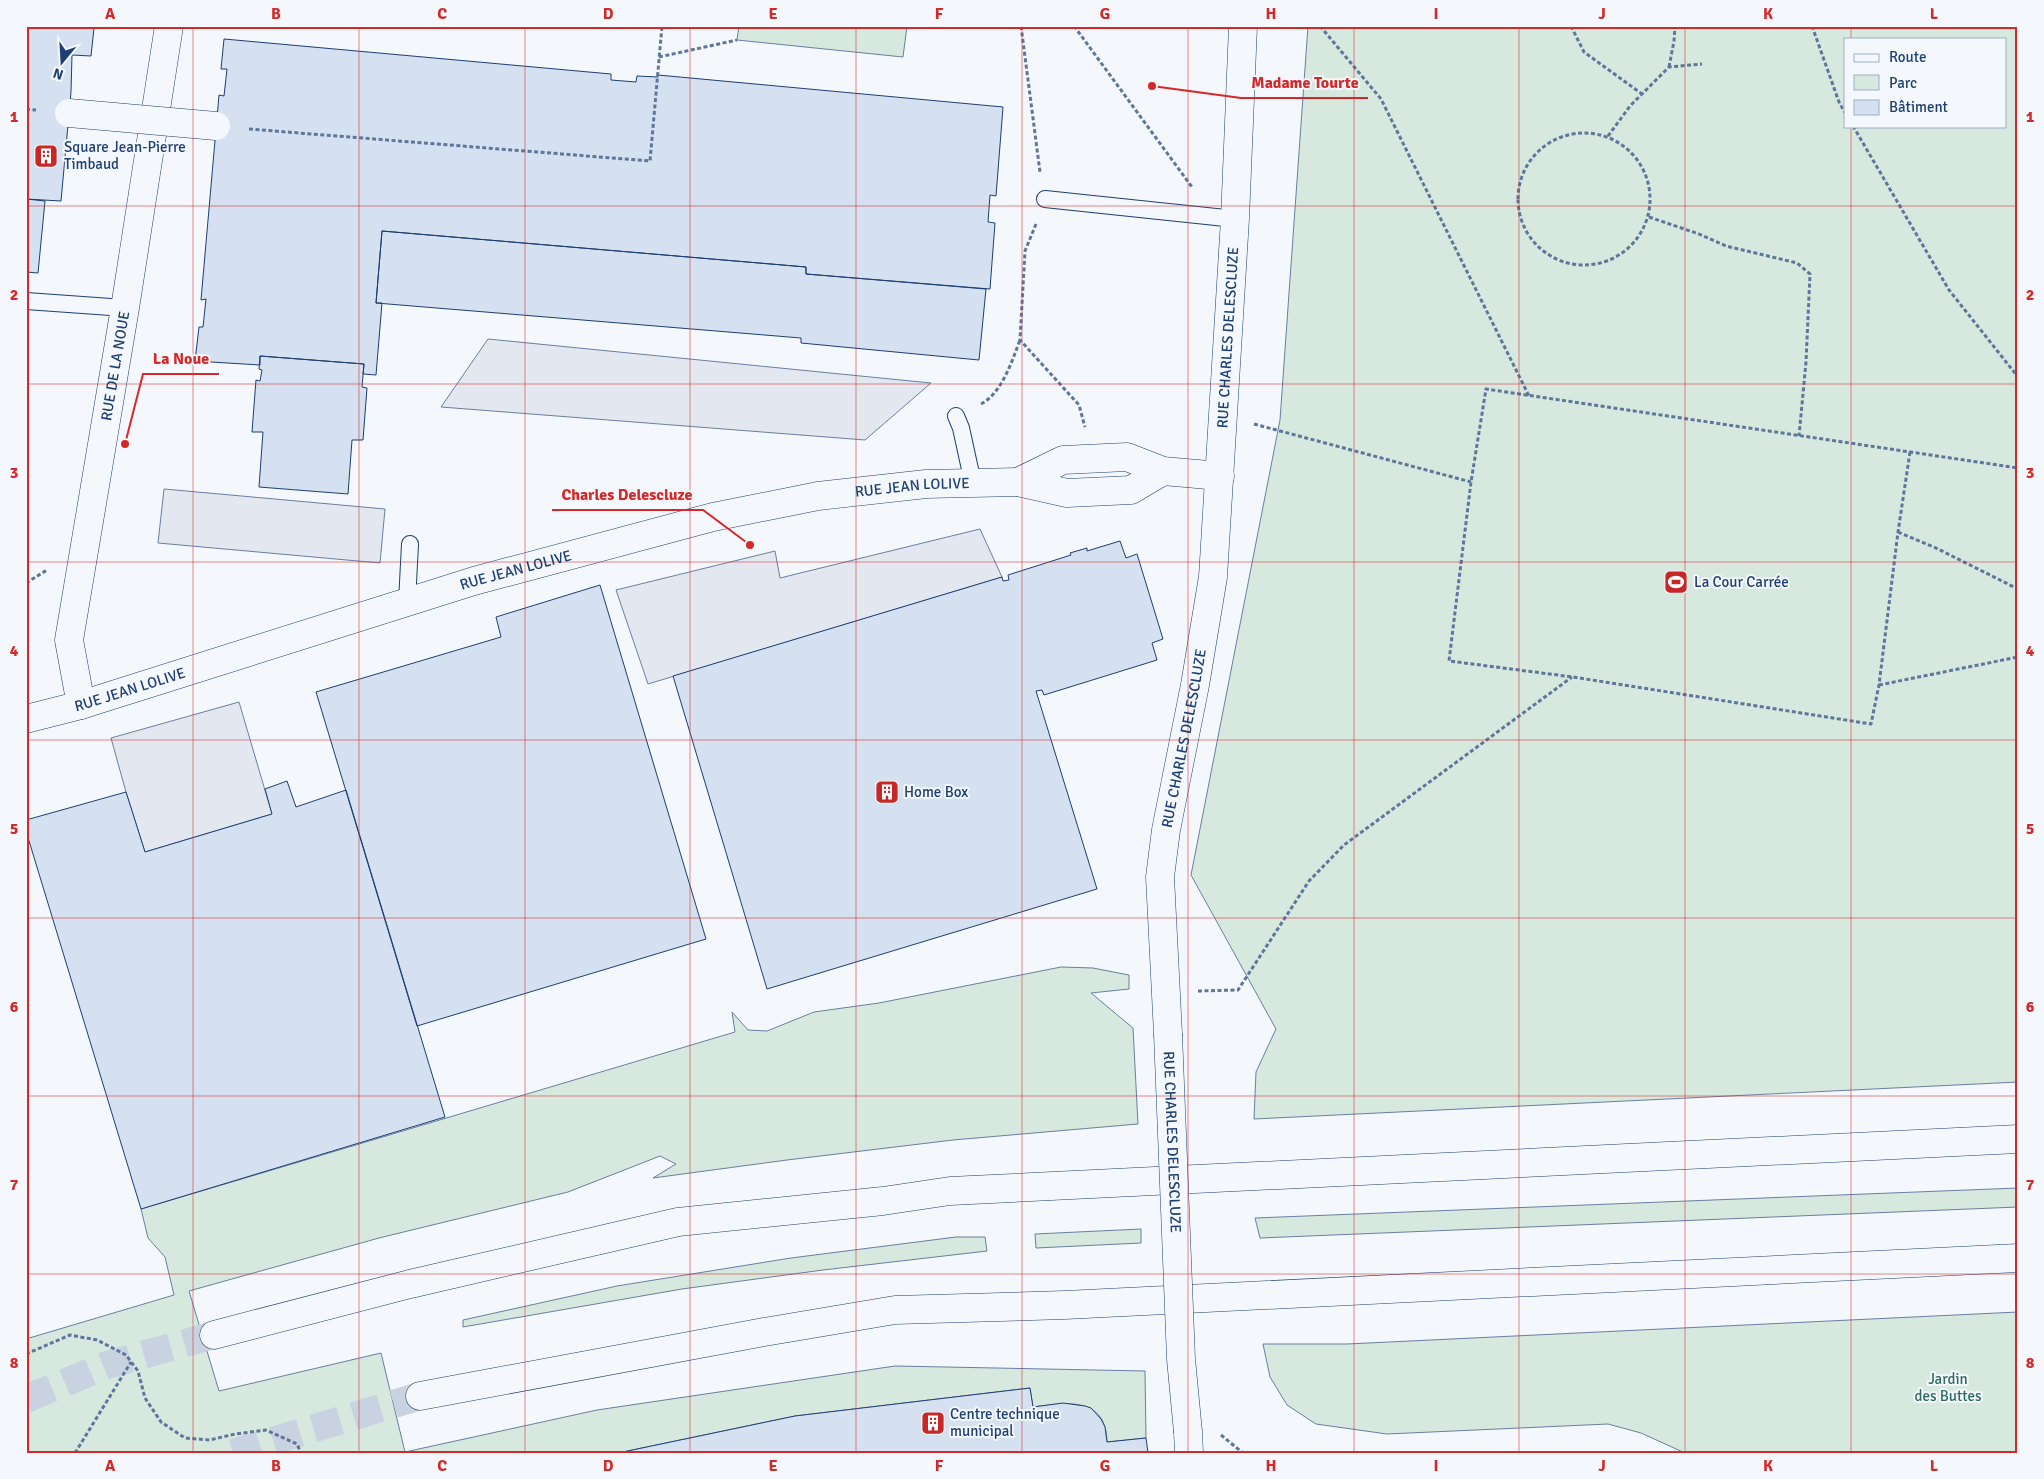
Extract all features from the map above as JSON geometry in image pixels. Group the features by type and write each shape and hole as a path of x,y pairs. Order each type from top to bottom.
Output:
{"main road":[{"name":"RUE DE LA NOUE","path":"81,705 69,640 125,308 169,26"},
{"name":"RUE CHARLES DELESCLUZE","path":"1188,1442 1181,1350 1160,877 1166,830 1195,685 1213,577 1228,302 1235,219 1243,26"},
{"path":"69,113 216,126"},
{"name":"RUE JEAN LOLIVE","path":"1018,482 1063,460 1127,457 1163,471 1220,476"},
{"name":"RUE JEAN LOLIVE","path":"26,719 81,705 474,581 713,517 818,496 926,484 1018,482 1067,494 1131,490 1163,471"},
{"path":"214,1336 410,1284 678,1222 883,1201 950,1191 2018,1139"},
{"path":"420,1396 764,1332 895,1310 1065,1305 2018,1258"}],"lane":[{"path":"1045,199 1235,219"},
{"path":"26,301 125,308"},
{"path":"956,416 961,428 973,483"},
{"path":"407,602 410,544"}],"path":[{"path":"216,126 650,161 662,26"},
{"path":"956,416 986,401 1007,374 1020,340 1025,251 1045,199 1037,154 1021,26"},
{"path":"1074,26 1198,195 1235,219"},
{"path":"1320,26 1381,99 1529,396"},
{"path":"1571,26 1584,52 1642,94"},
{"path":"1608,136 1630,106 1669,67 1675,26"},
{"path":"1812,26 1844,111"},
{"path":"659,56 737,40"},
{"path":"1669,67 1702,64"},
{"path":"1854,128 1949,290 2018,377"},
{"path":"1574,132 1608,136 1621,143 1638,159 1645,170 1651,192 1649,217 1644,229 1630,248 1608,262 1582,266 1565,263 1544,252 1530,238 1520,218 1518,185 1530,159 1547,143 1574,132"},
{"path":"1649,217 1699,234 1726,246 1797,263 1810,274 1806,362 1798,436"},
{"path":"1020,340 1079,405 1094,458"},
{"path":"1910,452 1898,532 1880,685 1871,724 1573,677 1449,661 1471,482 1486,389 2018,468"},
{"path":"1223,416 1471,482"},
{"path":"1898,532 1936,548 2018,589"},
{"path":"1880,685 2018,657"},
{"path":"1192,991 1238,990 1309,881 1344,846 1573,677"},
{"path":"26,1354 70,1335 97,1340 126,1355 138,1371 145,1398 161,1422 185,1438 210,1440 235,1434 266,1430 297,1444 301,1453"},
{"path":"74,1453 131,1362"},
{"path":"1220,1435 1243,1453"}],"green space":[{"path":"739,26 907,26 903,57 737,40"},
{"path":"1308,26 2018,26 2018,1082 1254,1119 1256,1072 1276,1029 1191,875 1280,420"},
{"path":"1061,967 1093,968 1129,975 1129,989 1091,993 1133,1028 1138,1124 953,1140 653,1178 676,1164 660,1156 568,1192 379,1238 189,1291 219,1391 381,1353 405,1452 597,1410 895,1366 1145,1371 1146,1438 1107,1442 1105,1427 1100,1416 1092,1409 1082,1405 1070,1404 1033,1407 1030,1388 795,1416 618,1453 26,1453 26,1339 174,1295 165,1257 148,1238 141,1209 735,1032 732,1012 748,1030 767,1031 814,1012 879,1003"},
{"path":"2018,1188 2018,1207 1260,1238 1255,1218"},
{"path":"1141,1229 1141,1243 1036,1248 1035,1234"},
{"path":"956,1237 985,1237 987,1251 682,1289 463,1327 463,1320 617,1286 791,1258"},
{"name":"Jardin des Buttes","path":"2018,1312 2018,1453 1685,1453 1641,1433 1608,1424 1387,1434 1316,1424 1287,1405 1270,1377 1263,1344 1347,1344"}],"shaded area":[{"path":"488,339 931,383 865,440 441,407"},
{"path":"164,489 385,509 380,563 158,543"},
{"path":"980,529 1002,577 648,684 616,590 775,551 780,578"},
{"path":"239,702 272,814 145,852 111,738"}],"building":[{"name":"Square Jean-Pierre Timbaud","path":"26,26 94,28 91,56 72,55 71,92 61,201 26,199"},
{"path":"224,39 611,74 611,80 636,82 637,76 658,77 658,75 1003,107 996,196 990,195 988,222 995,223 990,289 806,274 806,267 382,231 376,303 382,303 376,375 363,374 364,364 260,356 260,365 195,361 199,327 203,327 206,299 201,300 219,95 224,96 227,69 221,69"},
{"path":"26,199 45,201 38,273 26,272"},
{"path":"382,231 806,267 806,274 986,289 979,360 801,343 801,338 376,303"},
{"path":"260,356 364,364 362,387 367,388 363,440 352,440 348,494 259,487 263,432 252,432 256,380 260,381 262,370 259,369"},
{"name":"Home Box","path":"1120,541 1126,558 1137,554 1163,639 1152,643 1157,660 1044,695 1042,690 1036,691 1097,889 767,989 673,676 1002,577 1003,581 1009,580 1008,575 1071,555 1070,553 1087,548 1087,551"},
{"path":"600,585 706,939 417,1026 316,692 501,637 496,617"},
{"path":"287,781 296,807 346,790 445,1117 141,1209 26,831 26,820 126,792 145,852 272,814 265,789"},
{"name":"Centre technique municipal","path":"1030,1388 1033,1407 1063,1403 1091,1408 1101,1419 1105,1427 1107,1442 1146,1438 1148,1453 618,1453 795,1416"}],"tunnel":[{"path":"26,1399 107,1365 214,1335"},
{"path":"233,1453 420,1396"}],"place":[{"name":"Madame Tourte","path":"1152,86"},
{"name":"Square Jean-Pierre Timbaud","path":"46,156"},
{"name":"La Noue","path":"125,444"},
{"name":"Charles Delescluze","path":"750,545"},
{"name":"La Cour Carrée","path":"1676,582"},
{"name":"Home Box","path":"887,792"},
{"name":"Centre technique municipal","path":"933,1423"}]}
